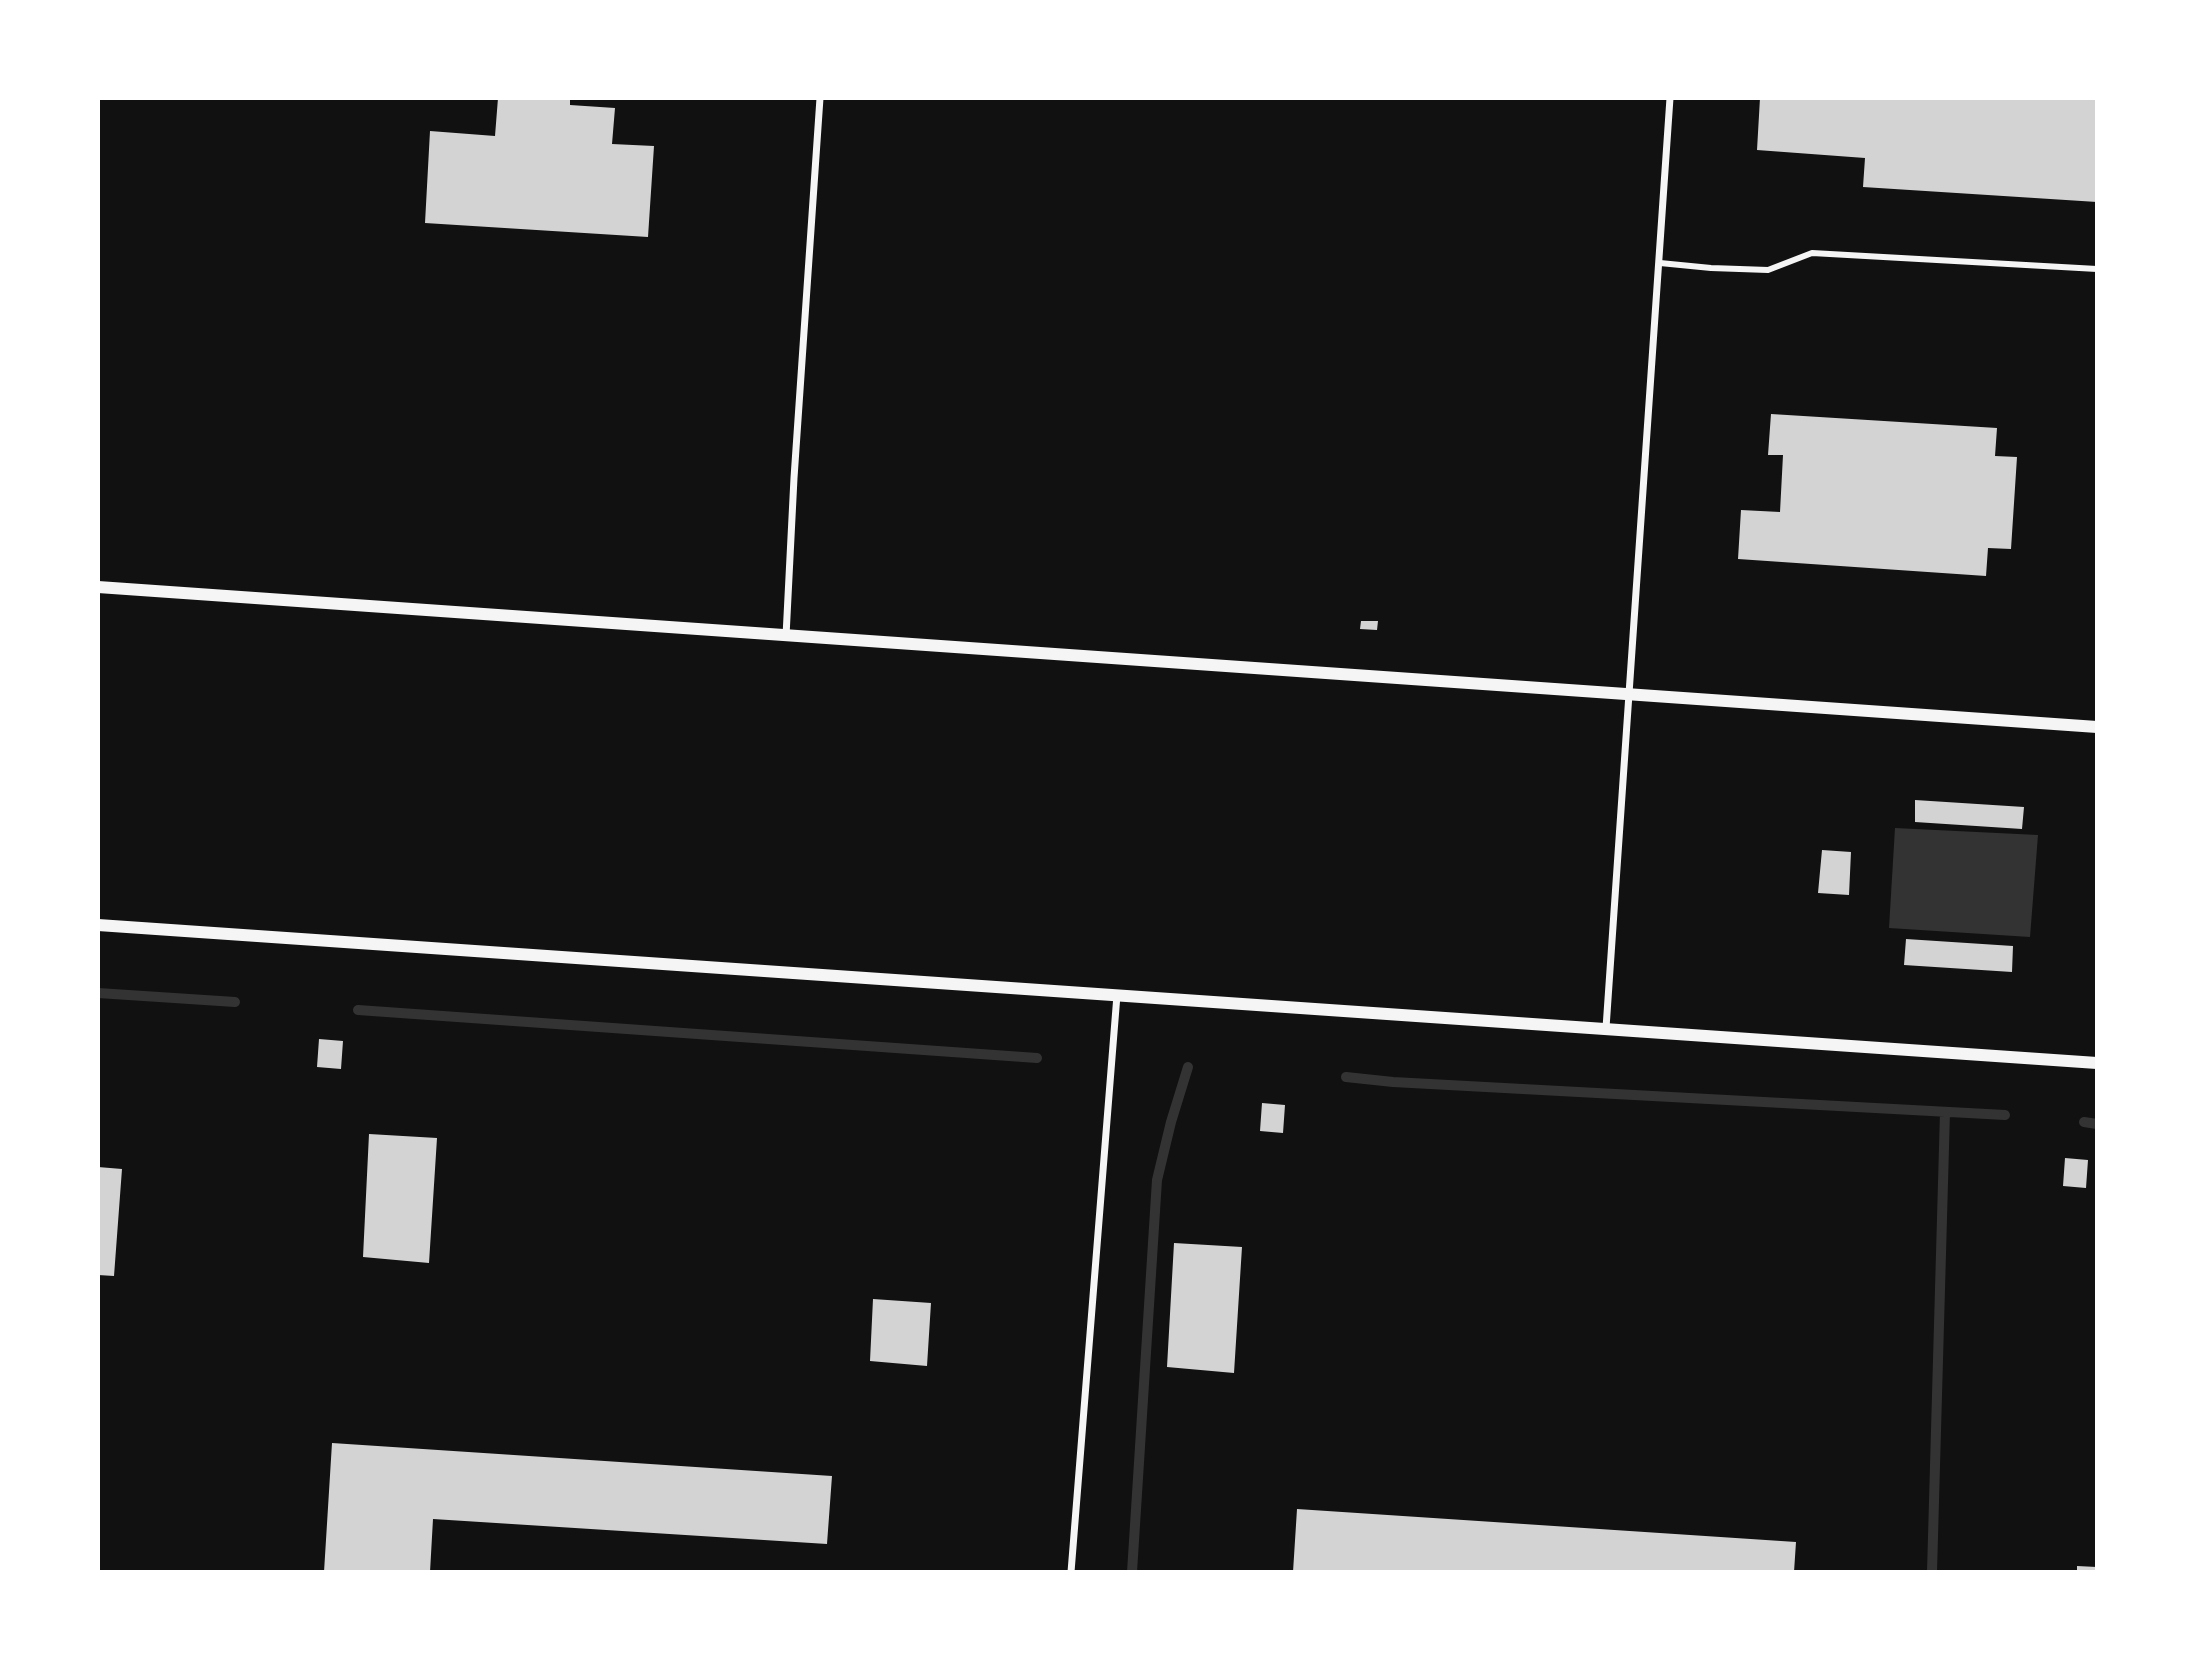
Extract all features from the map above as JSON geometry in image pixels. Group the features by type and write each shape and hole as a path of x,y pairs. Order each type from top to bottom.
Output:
{"street":[{"path":"786,636 820,98"},
{"path":"1605,1028 1670,98"},
{"path":"1660,263 1768,270 1812,253 2097,269"},
{"path":"98,587 2097,727"},
{"path":"98,925 2097,1063"},
{"path":"1071,1572 1117,995"}],"shaded area":[{"path":"1895,828 2038,835 2030,937 1889,928"}],"building":[{"path":"498,98 570,98 570,105 615,108 612,144 654,146 648,237 425,223 430,131 495,136"},
{"path":"1760,98 2097,98 2097,202 1863,187 1865,158 1757,150"},
{"path":"1771,414 1997,428 1995,456 2017,457 2011,549 1988,548 1986,576 1738,559 1741,510 1780,512 1783,455 1768,455"},
{"path":"1361,621 1378,621 1377,630 1360,629"},
{"path":"1915,800 2024,807 2022,829 1915,822"},
{"path":"1822,850 1851,852 1849,895 1818,893"},
{"path":"1906,939 2013,946 2012,972 1904,965"},
{"path":"319,1039 343,1041 341,1069 317,1067"},
{"path":"1262,1103 1285,1105 1283,1133 1260,1131"},
{"path":"369,1134 437,1138 429,1263 363,1257"},
{"path":"2065,1158 2088,1160 2086,1188 2063,1186"},
{"path":"98,1167 122,1169 114,1276 98,1275"},
{"path":"1174,1243 1242,1247 1234,1373 1167,1367"},
{"path":"873,1299 931,1303 927,1366 870,1361"},
{"path":"332,1443 832,1476 827,1544 433,1519 430,1572 324,1572"},
{"path":"1297,1509 1796,1542 1794,1572 1293,1572"},
{"path":"2077,1566 2097,1567 2097,1572 2077,1572"}],"waterway":[{"path":"98,993 235,1002"},
{"path":"358,1010 1037,1058"},
{"path":"1132,1572 1157,1180 1188,1067"},
{"path":"1346,1077 1393,1082 2005,1115"},
{"path":"1932,1572 1945,1112"},
{"path":"2084,1122 2097,1124"}]}
